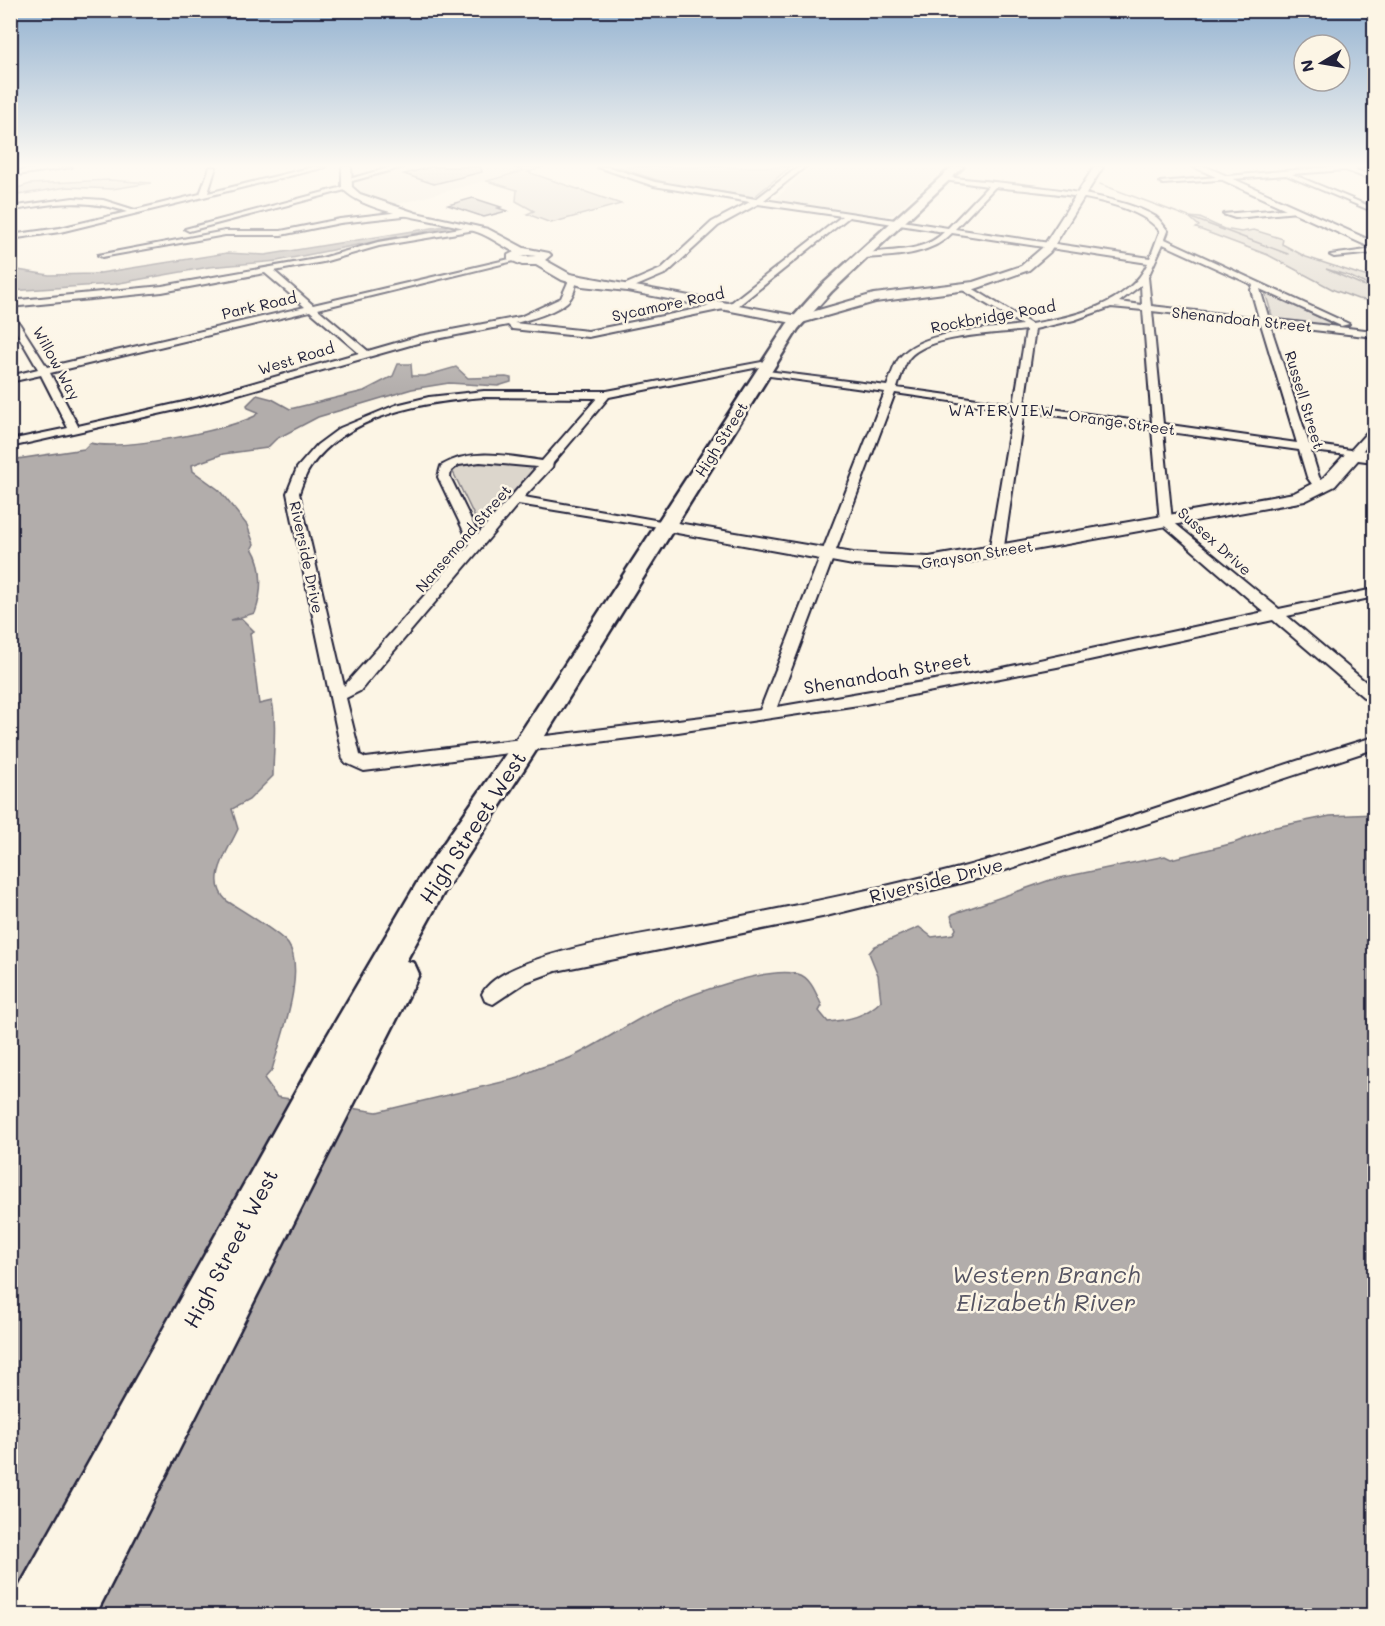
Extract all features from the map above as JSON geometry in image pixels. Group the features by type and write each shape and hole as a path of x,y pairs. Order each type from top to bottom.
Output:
{"main road":[{"name":"High Street","path":"526,745 798,320 876,243"},
{"name":"High Street West","path":"31,1616 347,1055 519,770 526,745"},
{"name":"High Street West","path":"67,1616 347,1055"}],"street":[{"path":"137,243 102,255 168,243"},
{"path":"10,304 153,291 322,260 385,243"},
{"path":"501,243 518,256 536,252 545,255 538,261 573,280 627,287 798,320 874,298 964,287 999,279 1025,268 1041,256 1049,245"},
{"path":"627,287 664,271 695,243"},
{"name":"Sycamore Road","path":"499,325 588,334 728,307 740,302 813,243"},
{"path":"863,255 917,250 937,243"},
{"path":"1034,243 1151,261"},
{"name":"Rockbridge Road","path":"766,713 903,359 926,343 1078,316 1109,304 1143,277 1159,243"},
{"path":"1166,243 1374,338"},
{"path":"1334,255 1374,251"},
{"name":"Park Road","path":"10,379 313,308 518,256"},
{"path":"267,270 365,353"},
{"name":"Sussex Drive","path":"1143,277 1166,522 1374,697"},
{"name":"West Road","path":"10,444 199,402 365,353 444,333 499,325 534,316 558,304 570,292 573,280"},
{"name":"Russell Street","path":"1257,285 1255,290 1312,477 1321,488"},
{"path":"964,287 1030,326 996,553"},
{"name":"Shenandoah Street","path":"1109,304 1374,334"},
{"name":"Willow Way","path":"10,312 45,371 74,429"},
{"name":"Orange Street","path":"766,367 890,390 1374,457"},
{"name":"Riverside Drive","path":"401,760 364,765 352,759 293,493 296,480 308,460 330,440 358,423 396,408 433,399 484,394 560,396 606,394 766,367"},
{"name":"Nansemond Street","path":"337,696 354,687 518,500 606,394"},
{"name":"Grayson Street","path":"518,500 827,555 911,564 953,561 1299,496 1321,488 1374,431"},
{"path":"477,546 444,477 445,469 456,461 470,458 548,465"},
{"name":"Shenandoah Street","path":"401,760 864,699 1048,663 1374,592"},
{"name":"Riverside Drive","path":"493,994 519,975 556,962 829,907 982,870 1094,836 1288,767 1374,743"}],"shaded area":[{"path":"1236,243 1282,243 1306,257 1374,279 1374,288 1349,276 1326,269 1374,290 1374,301 1358,299 1334,290 1268,255"},
{"path":"1265,292 1337,326 1273,319"},
{"path":"473,460 538,466 485,526 479,526 453,472 455,466"}],"water":[{"path":"340,243 368,243 277,261 209,267 114,284 11,291 11,269 49,275 94,274 227,253 265,255"},
{"name":"Western Branch Elizabeth River","path":"398,364 411,364 412,376 425,376 456,367 468,378 506,377 511,378 511,382 498,386 449,383 412,389 318,417 276,439 267,448 223,454 192,465 193,471 219,490 247,525 254,544 252,548 259,564 260,589 255,613 231,620 242,619 254,631 250,633 259,704 272,701 275,729 273,776 249,800 232,809 238,829 220,866 218,884 227,901 284,939 293,956 295,971 286,1024 272,1070 264,1079 277,1097 377,1112 519,1078 574,1056 647,1014 672,1003 728,983 767,974 784,973 803,976 813,987 822,1006 819,1011 828,1022 850,1018 863,1014 881,1001 878,975 869,953 875,946 919,927 932,937 953,934 956,929 951,916 953,914 1050,880 1165,856 1171,859 1234,843 1271,828 1330,816 1374,814 1374,1615 11,1616 11,460 84,449 90,443 105,445 148,442 221,428 255,416 258,412 248,408 247,405 257,395 272,399 290,409 364,391 393,376"}],"waterway":[{"path":"1258,243 1288,254"}],"district":[{"name":"WATERVIEW","path":"1002,409"}]}
